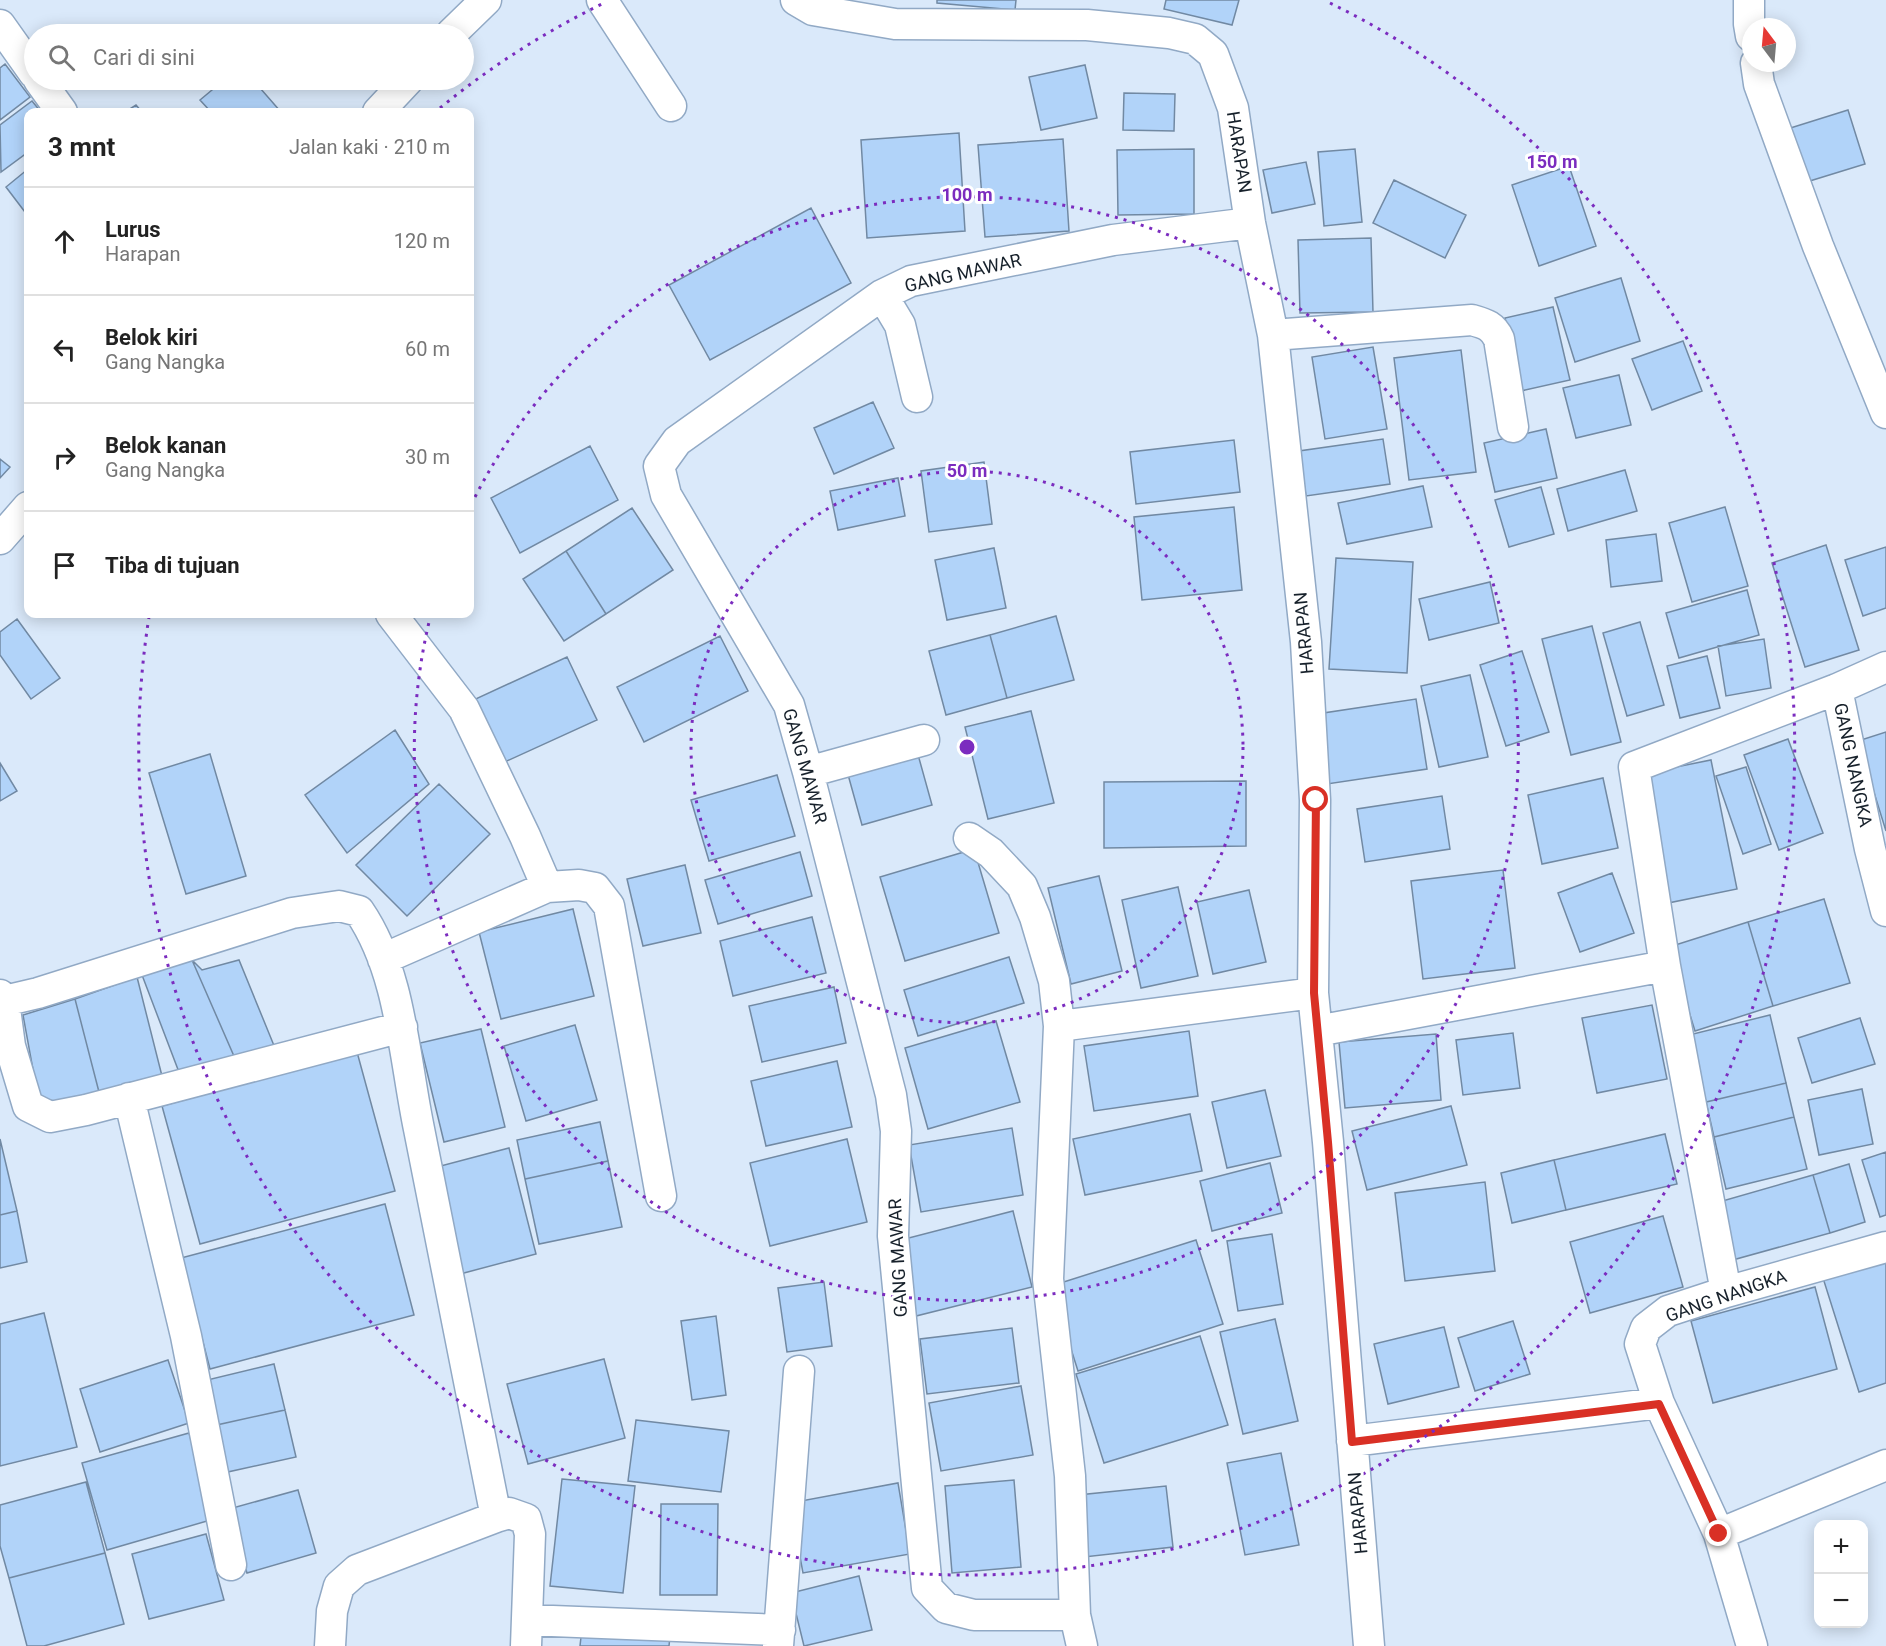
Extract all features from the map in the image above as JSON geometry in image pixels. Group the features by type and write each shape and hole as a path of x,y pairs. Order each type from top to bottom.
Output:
{"street":[{"path":"461,24 486,0"},
{"path":"602,0 671,106"},
{"name":"HARAPAN","path":"796,0 813,10 895,24 1087,25 1169,33 1195,39 1213,54 1233,108 1250,223 1273,335 1307,654 1316,800 1314,993 1369,1646"},
{"path":"1749,0 1750,18"},
{"path":"0,25 24,59"},
{"path":"1757,72 1759,84 1818,246 1886,413"},
{"path":"46,90 59,108"},
{"path":"382,108 399,90"},
{"name":"GANG MAWAR","path":"1076,1615 974,1615 946,1608 927,1588 893,1236 896,1131 891,1095 789,705 666,495 660,466 677,441 882,296 911,281 1113,240 1250,223"},
{"path":"882,296 900,325 917,397"},
{"path":"1273,335 1472,320 1487,324 1495,329 1499,339 1513,427"},
{"path":"0,539 24,512"},
{"path":"394,618 465,709 547,887"},
{"path":"1726,1292 1665,966 1634,767 1837,689 1886,667"},
{"name":"GANG NANGKA","path":"1837,689 1870,849 1886,911"},
{"path":"808,772 924,741"},
{"path":"969,838 991,853 1022,886 1035,917 1054,981 1059,1026 1048,1279 1070,1476 1076,1615 1082,1646"},
{"path":"383,959 547,887 579,885 595,888 609,906 661,1196"},
{"path":"402,1027 86,1110 50,1117 28,1106 10,1046 2,998 38,993 292,913 339,906 359,911 372,930 383,959 402,1027 414,1106 496,1517"},
{"path":"1317,1031 1665,966"},
{"path":"1059,1026 1314,993"},
{"path":"129,1098 186,1336 231,1565"},
{"name":"GANG NANGKA","path":"1752,1646 1719,1534 1659,1404 1640,1344 1646,1328 1668,1311 1726,1292 1886,1247"},
{"path":"330,1646 332,1611 339,1586 357,1570 509,1514 526,1519 530,1534 526,1633 779,1638 799,1371"},
{"path":"1352,1442 1659,1404"},
{"path":"1719,1534 1886,1465"}],"building":[{"path":"937,0 1016,0 1015,10 937,3"},
{"path":"1166,0 1239,0 1232,25 1164,9"},
{"path":"5,64 30,97 0,120 0,68"},
{"path":"1085,65 1097,118 1041,130 1029,77"},
{"path":"212,90 262,90 278,108 207,108 200,100"},
{"path":"1124,93 1175,94 1174,131 1123,130"},
{"path":"32,101 38,108 24,108 24,155 1,172 0,125"},
{"path":"1848,110 1865,164 1800,184 1784,130"},
{"path":"959,133 965,231 867,238 861,140"},
{"path":"1063,139 1069,231 985,237 978,145"},
{"path":"1194,149 1194,214 1118,215 1117,150"},
{"path":"1355,149 1362,222 1324,226 1318,152"},
{"path":"1306,162 1315,204 1272,213 1263,170"},
{"path":"1569,166 1596,246 1539,266 1512,185"},
{"path":"24,172 24,211 6,187"},
{"path":"1394,180 1466,215 1445,258 1373,223"},
{"path":"811,208 851,283 710,360 669,285"},
{"path":"1371,238 1373,312 1300,313 1298,240"},
{"path":"1621,278 1640,341 1575,362 1555,298"},
{"path":"1553,307 1570,380 1521,391 1505,318"},
{"path":"1683,341 1702,391 1652,410 1632,359"},
{"path":"1373,347 1387,429 1325,439 1312,357"},
{"path":"1461,350 1476,472 1409,480 1394,358"},
{"path":"1619,375 1631,425 1576,438 1563,388"},
{"path":"873,402 894,448 834,474 814,428"},
{"path":"1546,429 1557,478 1495,492 1484,443"},
{"path":"1383,439 1390,484 1306,496 1299,451"},
{"path":"1234,440 1240,492 1136,504 1130,452"},
{"path":"590,446 618,500 520,553 491,498"},
{"path":"0,459 10,467 0,478"},
{"path":"984,462 992,524 929,532 921,471"},
{"path":"1625,470 1637,511 1568,531 1557,489"},
{"path":"898,478 905,516 838,530 830,491"},
{"path":"1423,486 1432,527 1347,544 1338,503"},
{"path":"1541,487 1554,534 1509,547 1495,500"},
{"path":"1234,507 1242,590 1142,600 1134,517"},
{"path":"1725,507 1748,586 1692,602 1669,523"},
{"path":"632,508 673,570 606,614 566,551"},
{"path":"1656,534 1662,581 1611,587 1606,540"},
{"path":"1826,545 1859,650 1805,667 1772,563"},
{"path":"1886,547 1886,608 1863,616 1845,560"},
{"path":"994,548 1006,608 947,620 935,560"},
{"path":"566,551 606,614 564,641 523,579"},
{"path":"1336,558 1413,562 1407,673 1329,669"},
{"path":"1490,582 1499,623 1429,640 1419,599"},
{"path":"1747,590 1759,635 1679,658 1666,613"},
{"path":"1056,616 1074,680 1007,698 990,635"},
{"path":"17,619 60,678 31,699 0,655 0,632"},
{"path":"1640,622 1664,705 1627,716 1603,633"},
{"path":"1592,626 1621,742 1571,755 1542,639"},
{"path":"990,635 1007,698 946,715 929,651"},
{"path":"720,636 748,691 644,742 617,687"},
{"path":"1764,639 1771,688 1726,696 1718,646"},
{"path":"1522,651 1549,732 1506,746 1480,665"},
{"path":"1707,656 1720,708 1680,718 1667,666"},
{"path":"567,657 597,720 498,765 469,702"},
{"path":"1470,675 1488,757 1439,767 1421,686"},
{"path":"1416,699 1427,769 1327,784 1317,714"},
{"path":"1031,711 1054,803 988,819 965,727"},
{"path":"395,730 429,784 347,853 305,795"},
{"path":"1886,732 1886,831 1858,741"},
{"path":"1788,739 1823,833 1779,850 1744,755"},
{"path":"917,751 932,805 862,825 847,771"},
{"path":"210,754 246,876 186,894 149,773"},
{"path":"1711,760 1737,889 1668,903 1641,774"},
{"path":"0,763 17,791 0,801"},
{"path":"1746,767 1771,844 1743,854 1716,776"},
{"path":"777,775 795,836 709,861 691,800"},
{"path":"1603,778 1618,848 1542,864 1528,795"},
{"path":"1246,781 1246,846 1104,848 1104,782"},
{"path":"439,784 490,834 407,916 356,865"},
{"path":"1442,796 1450,849 1365,862 1357,809"},
{"path":"974,849 999,933 905,961 880,877"},
{"path":"800,852 812,896 718,924 705,880"},
{"path":"685,865 701,933 643,946 627,879"},
{"path":"1503,870 1515,968 1423,979 1411,881"},
{"path":"1612,873 1634,933 1580,952 1558,893"},
{"path":"1099,876 1122,971 1071,984 1048,888"},
{"path":"1178,887 1198,976 1141,988 1122,900"},
{"path":"1249,890 1266,962 1213,974 1197,902"},
{"path":"1824,899 1850,983 1773,1006 1748,922"},
{"path":"573,909 594,996 501,1019 479,932"},
{"path":"812,917 826,973 733,996 720,941"},
{"path":"1748,922 1773,1006 1695,1031 1669,947"},
{"path":"1009,957 1024,1003 918,1036 904,990"},
{"path":"192,960 202,970 239,960 275,1048 237,1063"},
{"path":"192,960 237,1063 182,1080 142,975"},
{"path":"137,977 162,1076 99,1092 75,999"},
{"path":"834,987 846,1043 762,1062 749,1006"},
{"path":"75,999 99,1092 40,1108 23,1015"},
{"path":"1652,1005 1667,1079 1597,1093 1582,1018"},
{"path":"1770,1015 1786,1083 1706,1102 1689,1035"},
{"path":"1860,1018 1875,1064 1812,1083 1798,1038"},
{"path":"996,1021 1020,1102 928,1129 905,1048"},
{"path":"575,1025 597,1100 526,1121 504,1046"},
{"path":"481,1029 505,1127 444,1142 420,1043"},
{"path":"1189,1031 1198,1096 1094,1111 1084,1046"},
{"path":"1513,1033 1520,1088 1463,1095 1456,1040"},
{"path":"1436,1034 1441,1100 1345,1108 1339,1042"},
{"path":"357,1052 395,1191 200,1244 162,1106"},
{"path":"837,1061 852,1127 766,1146 751,1081"},
{"path":"1786,1083 1794,1117 1714,1137 1706,1102"},
{"path":"1862,1089 1873,1144 1819,1155 1808,1100"},
{"path":"1265,1090 1281,1156 1227,1168 1212,1102"},
{"path":"1451,1106 1467,1165 1367,1190 1352,1131"},
{"path":"1190,1114 1202,1171 1085,1195 1073,1139"},
{"path":"1794,1117 1807,1169 1726,1189 1714,1137"},
{"path":"600,1122 608,1161 525,1179 517,1140"},
{"path":"1012,1128 1023,1195 921,1212 909,1145"},
{"path":"1665,1134 1677,1184 1566,1210 1554,1160"},
{"path":"0,1139 17,1211 0,1215"},
{"path":"847,1139 867,1222 770,1246 750,1163"},
{"path":"509,1148 536,1254 460,1274 433,1168"},
{"path":"1886,1152 1886,1215 1880,1217 1862,1160"},
{"path":"1554,1160 1566,1210 1512,1223 1501,1173"},
{"path":"608,1161 622,1227 539,1244 525,1179"},
{"path":"1270,1163 1282,1213 1212,1231 1200,1181"},
{"path":"1849,1164 1865,1222 1830,1233 1813,1175"},
{"path":"1813,1175 1830,1233 1729,1261 1712,1204"},
{"path":"1485,1182 1495,1271 1405,1281 1395,1193"},
{"path":"385,1204 414,1315 210,1369 181,1258"},
{"path":"17,1211 27,1262 0,1268 0,1215"},
{"path":"1013,1211 1032,1287 916,1316 897,1241"},
{"path":"1663,1216 1683,1287 1590,1313 1570,1242"},
{"path":"1272,1234 1283,1304 1238,1311 1227,1241"},
{"path":"1196,1240 1223,1324 1078,1371 1051,1286"},
{"path":"1886,1258 1886,1383 1859,1392 1823,1278"},
{"path":"824,1282 832,1346 787,1352 778,1288"},
{"path":"1815,1287 1837,1369 1713,1403 1691,1321"},
{"path":"44,1313 77,1447 0,1466 0,1324"},
{"path":"716,1316 726,1395 692,1400 681,1321"},
{"path":"1275,1319 1298,1421 1243,1434 1220,1332"},
{"path":"1513,1321 1530,1374 1475,1391 1458,1338"},
{"path":"1444,1327 1459,1387 1388,1404 1374,1344"},
{"path":"1012,1328 1019,1383 927,1394 920,1339"},
{"path":"1200,1336 1228,1425 1104,1463 1076,1374"},
{"path":"604,1359 625,1438 528,1464 507,1384"},
{"path":"168,1360 189,1423 100,1452 80,1389"},
{"path":"274,1364 285,1410 212,1426 203,1381"},
{"path":"1021,1386 1033,1455 941,1471 929,1403"},
{"path":"285,1410 296,1457 223,1473 212,1426"},
{"path":"636,1420 729,1431 721,1492 628,1481"},
{"path":"189,1433 214,1519 107,1550 82,1463"},
{"path":"1281,1453 1299,1545 1245,1555 1227,1463"},
{"path":"562,1479 635,1486 623,1593 550,1586"},
{"path":"1014,1480 1021,1567 952,1573 945,1486"},
{"path":"86,1482 105,1553 9,1578 0,1546 0,1505"},
{"path":"898,1483 910,1554 803,1573 790,1503"},
{"path":"1166,1486 1173,1547 1084,1557 1078,1495"},
{"path":"298,1490 316,1553 247,1573 229,1509"},
{"path":"661,1504 718,1504 717,1595 660,1595"},
{"path":"206,1534 224,1600 149,1619 132,1554"},
{"path":"105,1553 124,1624 44,1646 27,1646 9,1578"},
{"path":"859,1576 872,1630 804,1646 791,1593"},
{"path":"582,1628 670,1636 669,1646 580,1646"}],"route":[{"path":"1316,800 1313,906 1314,993 1352,1442 1659,1404 1719,1534"}]}
